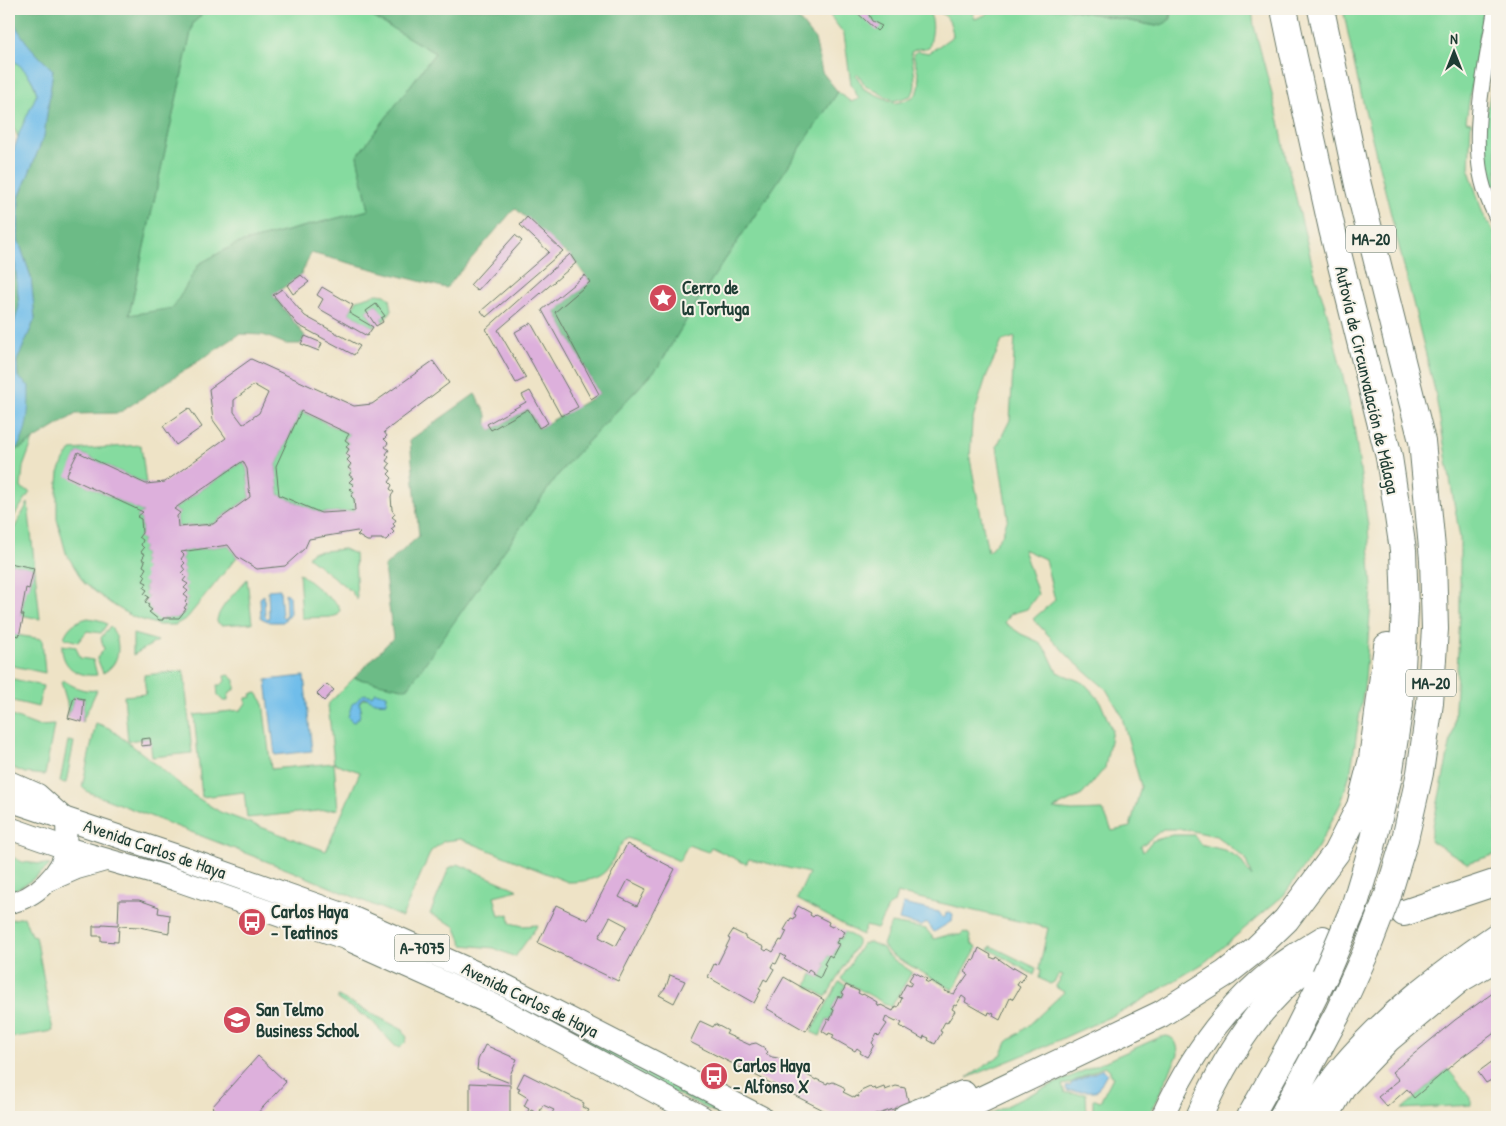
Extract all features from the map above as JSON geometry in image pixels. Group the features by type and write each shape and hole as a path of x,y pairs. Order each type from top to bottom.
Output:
{"highway":[{"name":"Autovía de Circunvalación de Málaga","path":"1250,1117 1290,1045 1319,969 1354,907 1372,847 1389,776 1400,705 1405,609 1403,550 1388,457 1332,230 1284,9"},
{"name":"Autovía de Circunvalación de Málaga","path":"1282,1117 1338,1013 1366,952 1401,902 1404,839 1420,773 1430,703 1435,629 1433,559 1422,441 1358,185 1322,9"},
{"path":"945,1117 1161,1014 1226,973 1256,949 1286,920 1336,853 1360,806 1372,760 1392,608 1391,552 1397,514"},
{"path":"1401,902 1497,882"},
{"path":"1309,1117 1339,1071 1380,1027 1441,974 1497,936"},
{"path":"1199,1117 1225,1063 1249,1026 1280,990 1319,969"},
{"path":"906,1117 979,1088 1020,1082"}],"main road":[{"path":"9,781 38,794 66,819 66,848 55,873 41,889 16,902 9,903"},
{"name":"A-7075","path":"9,800 66,819"},
{"name":"Avenida Carlos de Haya","path":"66,819 352,917 506,986 761,1117"},
{"name":"A-7075","path":"9,828 66,848 109,860"},
{"path":"47,882 109,860"},
{"name":"Avenida Carlos de Haya","path":"109,860 174,878 345,938 496,1006 702,1117"},
{"path":"1401,902 1497,873"},
{"path":"1162,1117 1176,1086 1204,1042 1231,1008 1264,977 1286,960 1323,937"},
{"path":"1328,1117 1344,1088 1390,1040 1461,981 1497,960"}],"street":[{"path":"1495,9 1478,117 1479,155 1483,187 1497,219"}],"green space":[{"path":"10,9 208,9 193,23 129,315 173,308 199,264 236,244 369,210 357,156 435,53 359,9 790,9 815,39 822,72 838,92 702,294 658,367 565,466 407,689 354,678 393,638 384,567 419,536 410,440 475,394 487,415 487,424 491,430 528,409 539,428 599,394 555,312 590,282 570,255 563,251 515,208 446,288 311,253 301,275 273,295 305,336 301,344 286,344 263,335 240,334 119,413 76,414 14,452 25,431 17,361 35,319 31,277 18,239 19,198 44,136 53,70 20,35 11,18"},
{"path":"208,9 359,9 435,53 357,156 369,210 236,244 199,264 173,309 129,315 193,23"},
{"path":"830,9 925,9 929,13 933,27 929,48 917,49 911,52 915,88 910,96 894,101 865,85 858,74 856,75 864,89 895,103 913,97 917,92 919,80 913,54 918,51 929,53 953,36 947,18 931,9 971,9 975,19 985,15 991,9 1068,9 1156,26 1171,19 1172,9 1252,9 1254,26 1279,121 1313,267 1331,326 1353,419 1368,526 1372,589 1365,680 1351,770 1341,803 1318,847 1284,895 1204,963 1127,1009 1048,1045 967,1078 1002,1054 1007,1042 1028,1026 1064,992 1056,986 1063,975 1059,974 1054,982 1050,984 1039,978 1041,970 1039,969 1048,928 897,893 894,903 889,906 877,929 866,926 862,935 797,899 809,873 749,859 746,864 711,847 708,852 688,845 679,861 628,838 619,848 605,872 596,878 585,881 568,882 461,839 444,841 431,851 402,917 294,872 88,792 82,787 96,723 109,728 193,795 220,812 326,851 360,772 334,763 328,704 354,678 407,688 565,466 658,367 702,294 838,92 851,102 859,99 851,84 844,34 831,17","holes":["1015,337 1010,420 997,446 1008,518 1002,535 988,552 970,459 972,422 986,377 1002,341","1023,549 1045,559 1055,600 1033,619 1071,659 1106,689 1121,714 1141,786 1130,827 1112,831 1103,810 1072,811 1053,809 1082,795 1105,768 1112,730 1099,699 1084,683 1057,672 1048,653 1039,642 1021,634 1005,623 1010,614 1027,609 1038,594","375,692 387,696 386,703 371,698 364,698 359,703 361,708 359,718 354,722 349,713 365,694 372,696","1163,829 1183,829 1216,836 1245,858 1252,877 1239,858 1224,850 1200,844 1194,835 1172,835 1152,841 1143,852 1141,846"]},
{"path":"1068,9 1172,9 1168,21 1156,26"},
{"path":"1343,9 1484,9 1466,121 1471,122 1469,170 1483,214 1497,237 1497,854 1467,863 1430,840 1454,726 1460,615 1460,538 1435,391 1358,82"},
{"path":"9,57 27,73 33,82 37,94 18,137 9,118"},
{"path":"1497,60 1497,196 1490,180 1484,146 1487,112"},
{"path":"9,246 15,264 19,306 9,342"},
{"path":"377,294 385,295 390,299 392,310 383,322 381,318 384,316 376,304 366,311 376,326 373,327 349,313 357,300"},
{"path":"301,411 349,434 345,440 349,443 346,447 349,449 350,457 347,460 351,464 348,468 352,471 349,475 353,478 350,482 354,485 351,489 354,492 351,496 354,499 355,511 321,513 279,495 276,466"},
{"path":"33,440 23,467 21,488 30,492 9,524 9,455"},
{"path":"141,445 146,484 78,452 67,476 143,512 137,517 141,519 142,533 139,537 143,540 141,545 144,548 141,552 145,554 142,559 145,561 143,565 146,568 147,583 144,588 147,590 144,594 149,597 145,602 149,604 148,607 152,610 150,612 159,619 179,618 186,610 184,608 187,604 185,602 188,598 184,595 188,591 184,588 187,584 183,581 186,577 182,573 185,570 182,566 185,563 181,559 184,555 181,552 228,545 237,557 187,618 175,625 159,625 133,617 110,603 84,583 66,553 57,519 59,473 64,460 71,450"},
{"path":"243,461 247,469 250,497 213,524 178,527 177,516 180,513 174,509"},
{"path":"28,503 40,619 21,615 26,588 29,588 34,569 9,563 9,538"},
{"path":"344,549 355,554 357,600 351,591 308,557 312,552"},
{"path":"299,573 338,605 340,610 338,615 302,618"},
{"path":"247,579 252,623 221,625 217,622 220,612"},
{"path":"88,618 107,624 101,633 87,631 78,642 64,638 73,625"},
{"path":"110,626 116,638 118,652 113,664 103,673 97,658 104,649 101,638"},
{"path":"9,634 42,639 45,673 9,665"},
{"path":"133,634 158,641 133,655"},
{"path":"62,645 76,647 80,658 93,660 97,675 83,674 71,669 64,659"},
{"path":"184,671 192,753 152,757 150,738 128,741 124,696 146,694 144,675"},
{"path":"229,675 235,680 235,690 232,690 228,696 228,701 223,701 218,696 217,685 221,685 225,681 224,676"},
{"path":"9,678 43,686 38,707 9,700"},
{"path":"63,680 79,688 97,690 82,722 84,699 74,697 68,718 67,702 61,682"},
{"path":"257,693 263,702 271,769 334,763 338,809 247,818 244,792 202,797 194,715 241,710 246,703 246,698 252,697 251,694"},
{"path":"9,715 38,726 54,725 45,775 25,773 9,766"},
{"path":"68,741 74,742 66,783 60,782"},
{"path":"9,855 22,862 50,865 31,881 9,892"},
{"path":"458,864 518,890 494,896 499,916 509,914 510,923 523,926 538,925 515,957 494,948 463,945 455,926 430,914 449,868"},
{"path":"24,917 31,935 36,936 53,1031 9,1038 9,920"},
{"path":"891,923 926,929 934,939 948,935 960,935 964,932 969,934 972,944 977,947 953,990 890,954 883,945"},
{"path":"845,932 857,939 857,944 826,997 807,986 812,974 820,978 826,966 824,964 829,955 832,957 839,944 836,943"},
{"path":"870,942 883,948 887,955 912,972 891,1007 841,979 862,944"},
{"path":"991,946 1036,968 1034,975 989,949"},
{"path":"839,982 846,985 842,993 844,994 842,998 838,997 832,1009 834,1010 830,1020 827,1019 820,1036 811,1032"},
{"path":"338,996 403,1030 407,1038 405,1043 400,1048 395,1046 371,1020 338,1000"},
{"path":"508,996 649,1072 739,1117 724,1117 652,1082 504,1003"},
{"path":"1167,1036 1176,1043 1178,1055 1148,1117 1093,1117 1093,1099 1100,1102 1113,1077 1110,1075 1110,1070 1105,1066 1068,1084 1062,1085 1065,1093 1086,1094 1087,1117 984,1117 1160,1037"},
{"path":"1448,1069 1471,1098 1471,1105 1402,1109"}],"water":[{"path":"9,9 21,35 53,70 44,136 19,198 18,239 31,277 35,319 17,361 18,377 29,386 26,424 21,442 9,455 9,342 19,306 15,264 9,246 9,163 20,131 37,94 33,82 27,73 9,57"},
{"path":"280,589 282,616 284,618 286,615 285,593 289,595 290,613 283,622 270,622 261,618 260,598 264,595 265,616 268,619 268,590"},
{"path":"304,676 312,751 275,755 266,680"},
{"path":"375,692 387,695 386,703 375,702 365,697 361,699 359,703 361,708 359,718 354,722 351,721 348,717 352,704 362,695 372,696"},
{"path":"903,904 939,912 943,918 946,913 950,912 953,914 952,921 934,932 927,922 922,926 899,920"},
{"path":"1103,1069 1107,1073 1097,1091 1067,1091 1066,1087 1072,1083"}],"building":[{"path":"853,9 866,9 872,21 882,26 877,31"},
{"path":"527,217 563,251 486,317 481,311 549,252 520,225"},
{"path":"515,235 522,241 477,291 470,285"},
{"path":"570,254 576,263 498,330 526,378 516,383 486,329"},
{"path":"301,275 309,282 293,294 287,285"},
{"path":"585,275 590,282 555,312 599,394 591,399 542,310"},
{"path":"322,287 353,305 349,313 373,327 367,336 318,308 323,299 317,295"},
{"path":"282,289 305,316 360,346 354,355 298,325 273,295"},
{"path":"376,304 385,316 381,318 383,322 376,326 366,311"},
{"path":"531,323 578,407 561,416 515,332"},
{"path":"305,336 322,343 319,351 301,344"},
{"path":"251,359 354,406 372,404 433,361 449,383 384,432 387,436 384,439 388,443 385,447 389,450 386,454 389,457 386,461 390,464 387,468 391,471 388,474 392,478 389,482 392,485 390,489 394,492 391,496 392,510 395,514 392,517 396,520 393,524 395,526 391,529 394,532 386,540 371,539 371,541 367,541 357,535 360,532 357,531 309,539 305,548 285,566 257,569 237,557 228,545 181,552 184,555 181,559 185,563 182,566 185,570 182,573 186,577 183,581 188,584 184,588 188,591 184,595 188,598 185,602 187,604 184,608 186,609 179,618 163,618 163,620 159,620 149,612 152,610 148,607 149,604 145,602 149,597 144,594 147,590 144,588 147,583 143,581 146,576 143,573 146,568 143,566 145,561 142,559 145,554 141,552 144,548 141,545 143,540 139,537 142,533 141,519 137,517 143,512 66,476 78,452 146,484 165,482 226,438 213,420 209,389","holes":["254,385 268,393 259,413 243,424 234,412 234,400","301,411 349,434 345,440 349,443 346,447 349,449 346,454 350,457 347,460 351,464 348,468 352,471 349,475 353,478 349,482 354,485 350,489 354,492 351,496 354,499 355,511 321,513 279,495 276,466","243,461 247,469 250,497 213,524 178,527 177,516 180,513 174,509"]},
{"path":"530,391 548,423 539,428 528,409 491,430 487,424 526,402 522,395"},
{"path":"189,408 202,427 176,445 163,426"},
{"path":"9,563 34,568 29,589 26,588 21,615 24,615 19,636 9,634"},
{"path":"327,684 334,690 324,701 317,694"},
{"path":"74,697 84,699 82,722 68,718"},
{"path":"150,738 151,745 141,746 141,739"},
{"path":"627,844 675,869 618,981 538,943 556,905 588,920","holes":["628,880 646,889 637,906 619,897","610,917 627,926 616,946 599,937"]},
{"path":"119,900 139,900 159,907 158,913 170,915 169,933 139,927 119,926 118,942 101,941 101,936 93,936 93,926 102,926 102,924 118,925"},
{"path":"798,906 811,913 810,915 813,917 815,915 829,922 828,925 832,927 833,925 845,932 836,943 839,944 832,957 829,955 824,964 826,965 820,978 812,974 813,972 809,969 807,972 784,959 786,957 781,954 776,964 773,963 771,967 774,969 767,981 764,979 754,1003 708,977 714,964 717,965 733,930 764,947 763,949 766,951 768,949 773,952 780,940 782,941 787,931 784,930 791,918 794,919"},
{"path":"979,948 991,955 990,957 995,959 996,957 1013,969 1014,967 1026,974 1021,982 1019,980 1017,985 1020,987 1013,999 1010,998 1000,1020 993,1016 994,1014 989,1012 988,1015 965,1002 966,999 962,996 956,1006 954,1005 952,1009 955,1011 947,1023 945,1022 935,1044 928,1040 929,1038 924,1036 923,1039 900,1026 902,1023 897,1020 896,1022 886,1017 884,1022 887,1024 879,1036 877,1034 872,1043 874,1045 867,1057 860,1053 861,1051 857,1048 855,1051 832,1038 834,1035 829,1033 828,1035 822,1031 828,1019 830,1020 834,1010 832,1009 838,996 842,998 846,985 877,1002 876,1004 893,1011 896,1006 898,1007 902,998 899,997 906,984 910,986 912,982 909,980 914,972 927,979 925,981 929,983 931,981 945,989 944,991 954,994 968,974 965,972 972,960 974,961"},
{"path":"670,975 685,981 674,1003 659,995 666,987"},
{"path":"784,977 824,1000 806,1031 766,1008"},
{"path":"1497,990 1497,1031 1458,1060 1414,1098 1407,1089 1387,1107 1378,1097 1399,1080 1392,1072 1455,1020"},
{"path":"700,1021 713,1027 715,1024 728,1031 726,1034 750,1045 756,1043 765,1048 768,1052 766,1054 778,1058 788,1065 794,1063 803,1067 806,1072 805,1074 816,1080 827,1084 828,1082 833,1082 842,1086 845,1090 843,1092 855,1098 856,1096 859,1097 858,1095 861,1091 870,1087 876,1090 884,1087 885,1090 896,1086 905,1088 909,1104 869,1117 837,1117 690,1042"},
{"path":"485,1045 517,1059 510,1075 510,1083 477,1070 478,1060"},
{"path":"258,1056 286,1082 254,1117 218,1117 212,1112 214,1109 212,1107"},
{"path":"1497,1058 1497,1078 1486,1083 1478,1072"},
{"path":"524,1073 584,1103 582,1107 589,1110 585,1117 532,1117 535,1112 531,1110 528,1116 526,1115 529,1109 524,1106 528,1098 518,1092 520,1088 517,1087","holes":["543,1105 554,1110 550,1116 540,1111"]},
{"path":"470,1083 510,1085 510,1117 470,1117"}],"place":[{"name":"Cerro de la Tortuga","path":"663,298"},
{"name":"Carlos Haya - Teatinos","path":"252,922"},
{"name":"San Telmo Business School","path":"237,1020"},
{"name":"Carlos Haya - Alfonso X","path":"714,1076"}]}
